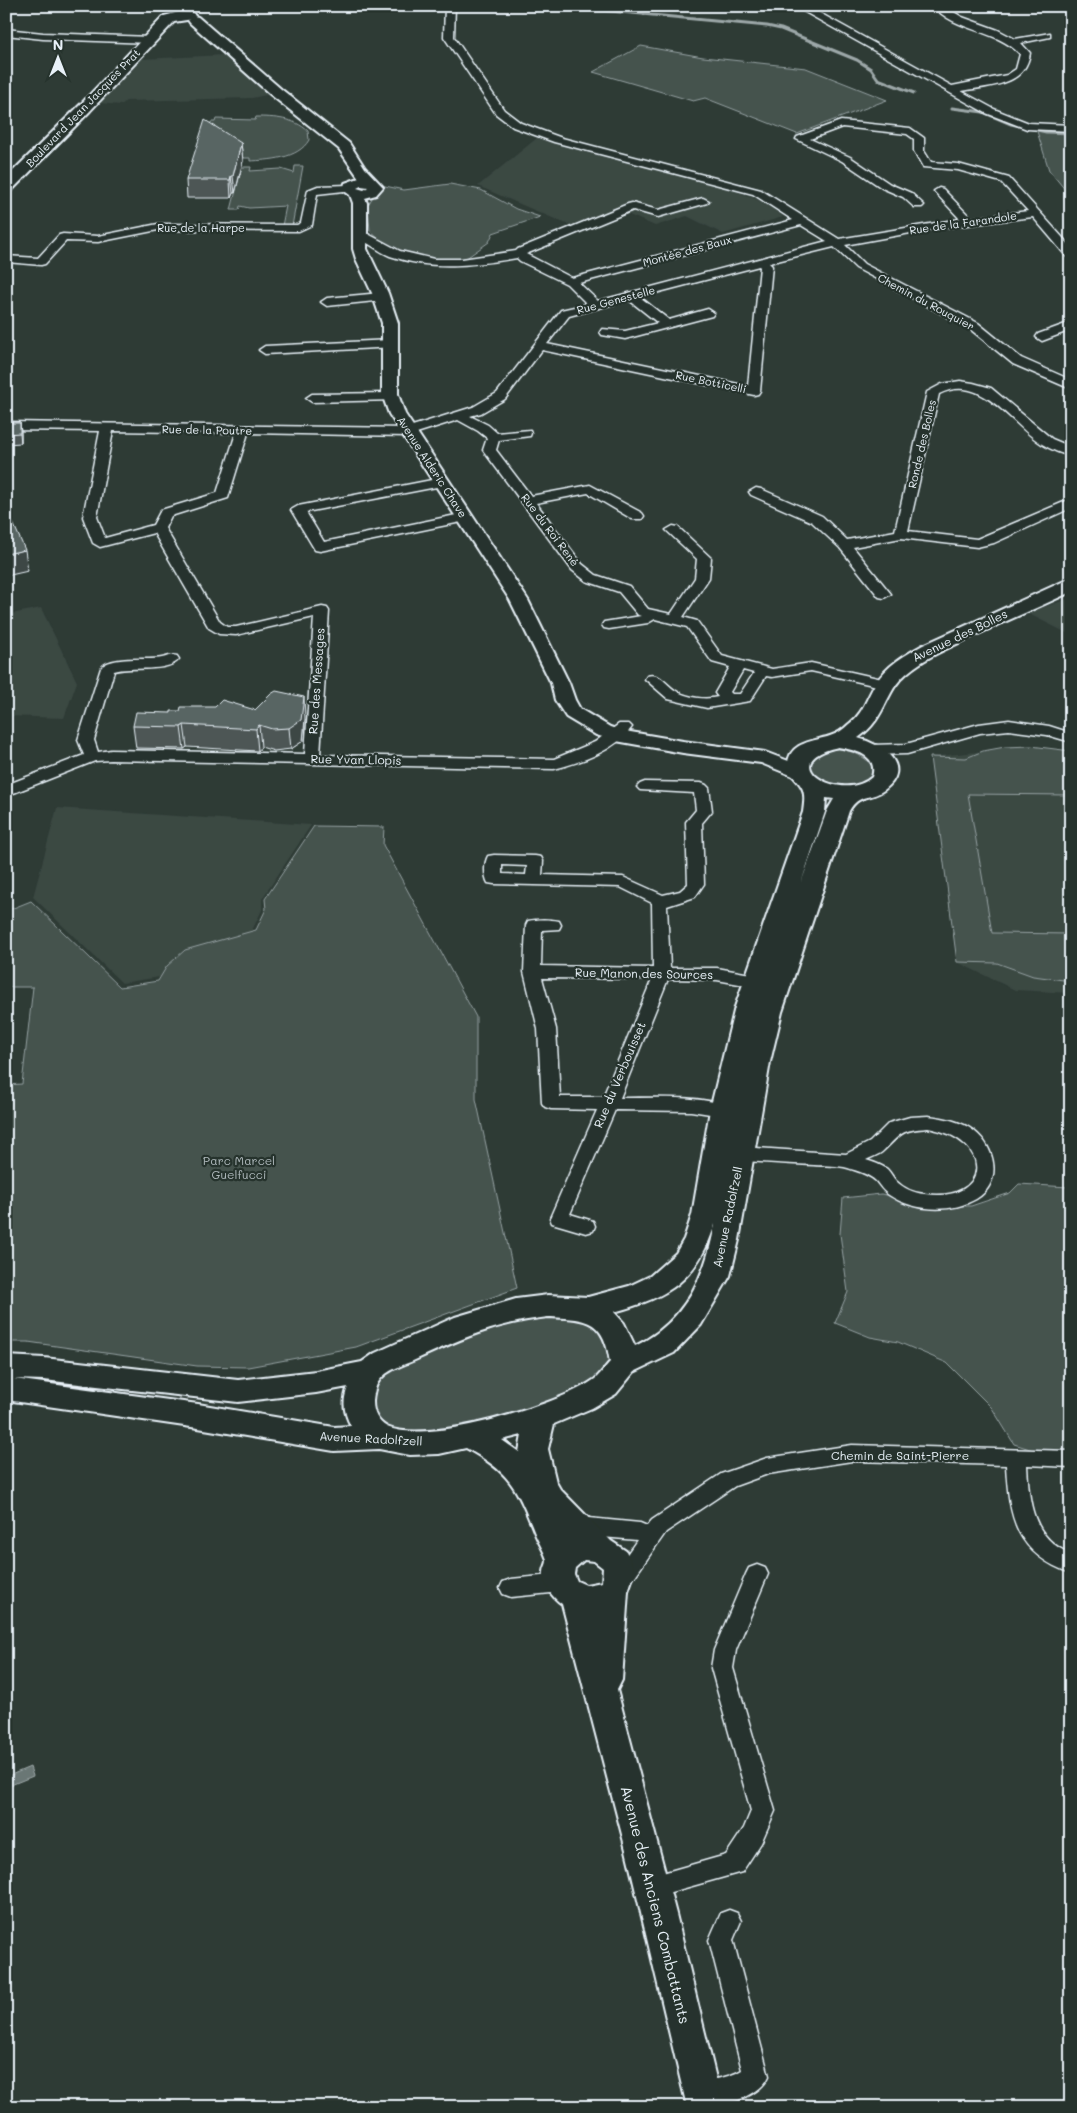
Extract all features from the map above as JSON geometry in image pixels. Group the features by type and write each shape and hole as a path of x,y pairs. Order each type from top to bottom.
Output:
{"main road":[{"name":"Boulevard Jean Jacques Prat","path":"6,187 178,22"},
{"name":"Avenue des Bolles","path":"838,741 852,734 871,713 886,684 899,668 930,649 1071,584"},
{"name":"Avenue des Bolles","path":"871,713 874,754"},
{"path":"838,741 855,744 874,754 885,770 883,778 867,790 851,794 826,791 806,779 799,761 807,750 825,742 838,741"},
{"name":"Avenue Radolfzell","path":"6,1367 44,1369 238,1391 316,1382 369,1372 385,1361 464,1325 523,1309 548,1306 588,1308 636,1295 660,1283 686,1260 697,1239 705,1215 723,1110 747,1007 814,812 816,801 806,779"},
{"name":"Avenue Radolfzell","path":"6,1390 58,1395 334,1439 379,1437 410,1443 439,1442 511,1427 542,1417 582,1400 606,1386 624,1364 664,1345 691,1317 716,1276 726,1240 757,1062 782,972 838,810 845,799 851,794"},
{"path":"588,1308 607,1320 622,1345 624,1364"},
{"path":"369,1372 360,1387 358,1403 364,1423 379,1437"},
{"path":"542,1417 533,1449 541,1483 549,1498 613,1558 619,1568 619,1576 614,1589 597,1598 586,1598 566,1579 577,1549 585,1547 602,1549"},
{"name":"Avenue des Anciens Combattants","path":"469,1436 500,1453 516,1467 532,1494 566,1579 605,1703 653,1886 703,2100"},
{"name":"Avenue des Anciens Combattants","path":"605,1703 608,1641 614,1589"}],"street":[{"name":"Chemin du Rouquier","path":"450,6 449,37 500,112 517,125 558,140 757,192 837,243 860,266 974,326 1017,361 1071,385"},
{"path":"799,6 990,111 1026,126 1071,128"},
{"path":"938,6 945,14 1014,42 1025,52 1024,64 1016,75 998,81 953,89"},
{"path":"6,32 43,36 178,22 284,98 344,146 354,159 360,188"},
{"path":"1014,42 1047,35"},
{"path":"918,205 907,195 886,186 851,164 846,158 801,139 841,124 864,128 910,131 919,138 919,151 927,165 973,170 1005,180 1071,255"},
{"name":"Avenue Alderic Chave","path":"360,188 362,259 381,297 390,323 389,371 392,397 397,414 407,432 466,517 519,600 560,684 565,700 573,713 603,731 620,731 766,753 780,754 807,750"},
{"name":"Rue de la Harpe","path":"6,259 41,262 63,237 98,239 158,227 299,228 306,225 312,192 318,189 360,188"},
{"path":"940,191 969,222"},
{"path":"360,235 370,238 385,250 422,262 442,264 468,263 520,254 529,247 632,206 658,214 703,201"},
{"name":"Rue de la Farandole","path":"837,243 1036,213"},
{"name":"Montée des Baux","path":"571,282 804,221"},
{"name":"Rue Genestelle","path":"407,432 477,410 501,396 565,313 837,243"},
{"path":"520,254 524,259 571,282 595,305"},
{"name":"Rue Botticelli","path":"539,346 754,391 766,266 761,262"},
{"path":"632,296 667,324"},
{"path":"327,302 381,297"},
{"path":"606,332 625,335 708,313"},
{"path":"1042,337 1071,326"},
{"path":"265,350 391,344"},
{"name":"Ronde des Bolles","path":"901,534 933,392 942,387 976,386 987,392 1047,442 1071,452"},
{"path":"312,398 392,397"},
{"path":"460,416 484,428 494,437 525,433"},
{"name":"Rue de la Poutre","path":"6,426 407,432"},
{"path":"107,428 90,517 100,543 158,528 166,513 222,495 243,430"},
{"name":"Rue du Roi René","path":"494,437 489,450 577,567 591,578 624,588 643,612 692,624 718,659 772,673 811,667 886,684"},
{"path":"442,482 298,510 320,547 466,517"},
{"path":"528,501 590,489 638,516"},
{"path":"756,492 816,519 845,544 884,594"},
{"path":"845,544 901,534 977,543 989,540 1071,503"},
{"name":"Rue des Messages","path":"158,528 214,625 224,631 236,631 322,611 312,759"},
{"path":"673,530 704,558 702,578 674,620"},
{"path":"609,625 648,619 652,614"},
{"path":"85,760 86,740 108,668 118,665 166,662 172,659"},
{"path":"729,699 722,693 739,664"},
{"path":"652,678 673,696 707,704 729,699 745,698 763,670"},
{"path":"874,754 907,749 979,729 1009,725 1048,731 1071,738"},
{"name":"Avenue Alderic Chave","path":"620,731 683,747 765,758 806,779"},
{"name":"Rue Yvan Llopis","path":"6,791 85,760 111,755 554,764 572,760 620,731"},
{"path":"534,880 624,882 662,901 668,898 683,897 692,892 696,884 694,822 704,811 701,788 645,786"},
{"name":"Rue du Verbouisset","path":"586,1226 559,1218 609,1104 662,974 658,905 662,901"},
{"path":"553,925 534,925 532,972 546,1029 551,1103 691,1105 723,1110"},
{"name":"Rue Manon des Sources","path":"532,972 717,974 756,982"},
{"path":"742,1154 848,1161 879,1174 890,1186 905,1195 924,1201 943,1202 961,1198 975,1190 984,1178 986,1165 983,1152 974,1140 961,1131 945,1125 928,1122 910,1123 895,1128 884,1136 876,1148 848,1161"},
{"name":"Chemin de Saint-Pierre","path":"602,1549 648,1530 728,1480 768,1466 852,1454 1016,1456 1071,1459"},
{"path":"1016,1456 1020,1507 1024,1522 1037,1542 1056,1560 1071,1564"},
{"path":"578,1526 648,1530"},
{"name":"Chemin de Saint-Pierre","path":"614,1589 648,1530"},
{"path":"653,1886 734,1864 753,1835 763,1811 722,1668 725,1650 758,1574"},
{"path":"511,1588 566,1579"},
{"path":"703,2100 734,2089 756,2076 721,1940 730,1921"}],"shaded area":[{"path":"225,55 271,94 252,98 126,101 121,105 98,103 141,59"},
{"path":"537,138 715,183 756,199 774,209 783,217 723,234 687,216 655,226 627,214 583,231 478,186"},
{"path":"1071,598 1071,635 1027,613"},
{"path":"41,608 77,682 64,718 6,716 6,615"},
{"path":"1031,746 1071,756 1071,993 1015,990 957,962 930,757"},
{"path":"57,808 311,825 262,899 262,910 235,965 122,983 33,897"},
{"path":"30,1767 33,1776 6,1787 6,1777"}],"green space":[{"path":"641,46 703,57 806,68 887,100 797,134 705,98 693,101 593,72"},
{"path":"256,117 277,118 296,123 308,131 309,140 291,155 258,161 250,161 250,158 233,158 204,148 211,122 215,122 216,119 255,120"},
{"path":"1036,128 1071,130 1071,197 1049,170"},
{"path":"295,166 303,166 292,226 282,226 286,206 249,208 240,206 239,210 231,210 242,167 251,167 250,171 281,169 294,173"},
{"path":"450,184 481,190 516,209 540,217 493,233 489,242 465,259 436,260 392,251 370,231 368,205 378,188 385,186 404,190"},
{"path":"1031,746 1071,751 1071,795 968,794 992,933 1071,934 1071,981 1033,976 997,963 957,962 930,757 966,758 983,751 1005,747"},
{"path":"838,749 861,756 868,762 873,774 869,780 861,784 839,787 829,785 811,775 808,763 814,757 830,750"},
{"name":"Parc Marcel Guelfucci","path":"314,826 384,827 383,845 476,1017 476,1099 517,1288 356,1347 248,1367 197,1366 28,1342 6,1342 6,1085 22,1084 33,987 6,987 6,911 31,901 120,987 158,981 167,966 185,950 256,930 266,909 265,899"},
{"path":"1019,1184 1068,1187 1071,1194 1071,1458 1062,1459 1014,1444 992,1408 947,1363 898,1342 870,1337 835,1323 848,1292 840,1234 843,1198 881,1194 946,1206 971,1206 1010,1193"},
{"path":"542,1313 597,1322 618,1364 579,1394 489,1425 412,1435 375,1424 368,1388 379,1379 431,1352 462,1339"}],"building":[{"path":"205,120 241,143 233,176 231,176 230,180 186,180"},
{"path":"6,423 20,423 20,433 6,434"},
{"path":"6,507 25,550 6,554"},
{"path":"276,691 304,697 301,720 289,728 272,729 259,725 256,729 184,725 181,727 133,726 136,712 171,713 171,711 180,711 181,707 215,707 222,700 255,710"}],"waterway":[{"path":"585,6 600,10 767,26 781,29 857,60 871,69 878,79 914,93"},
{"path":"952,108 983,112 1011,124 1046,132 1071,133"}]}
